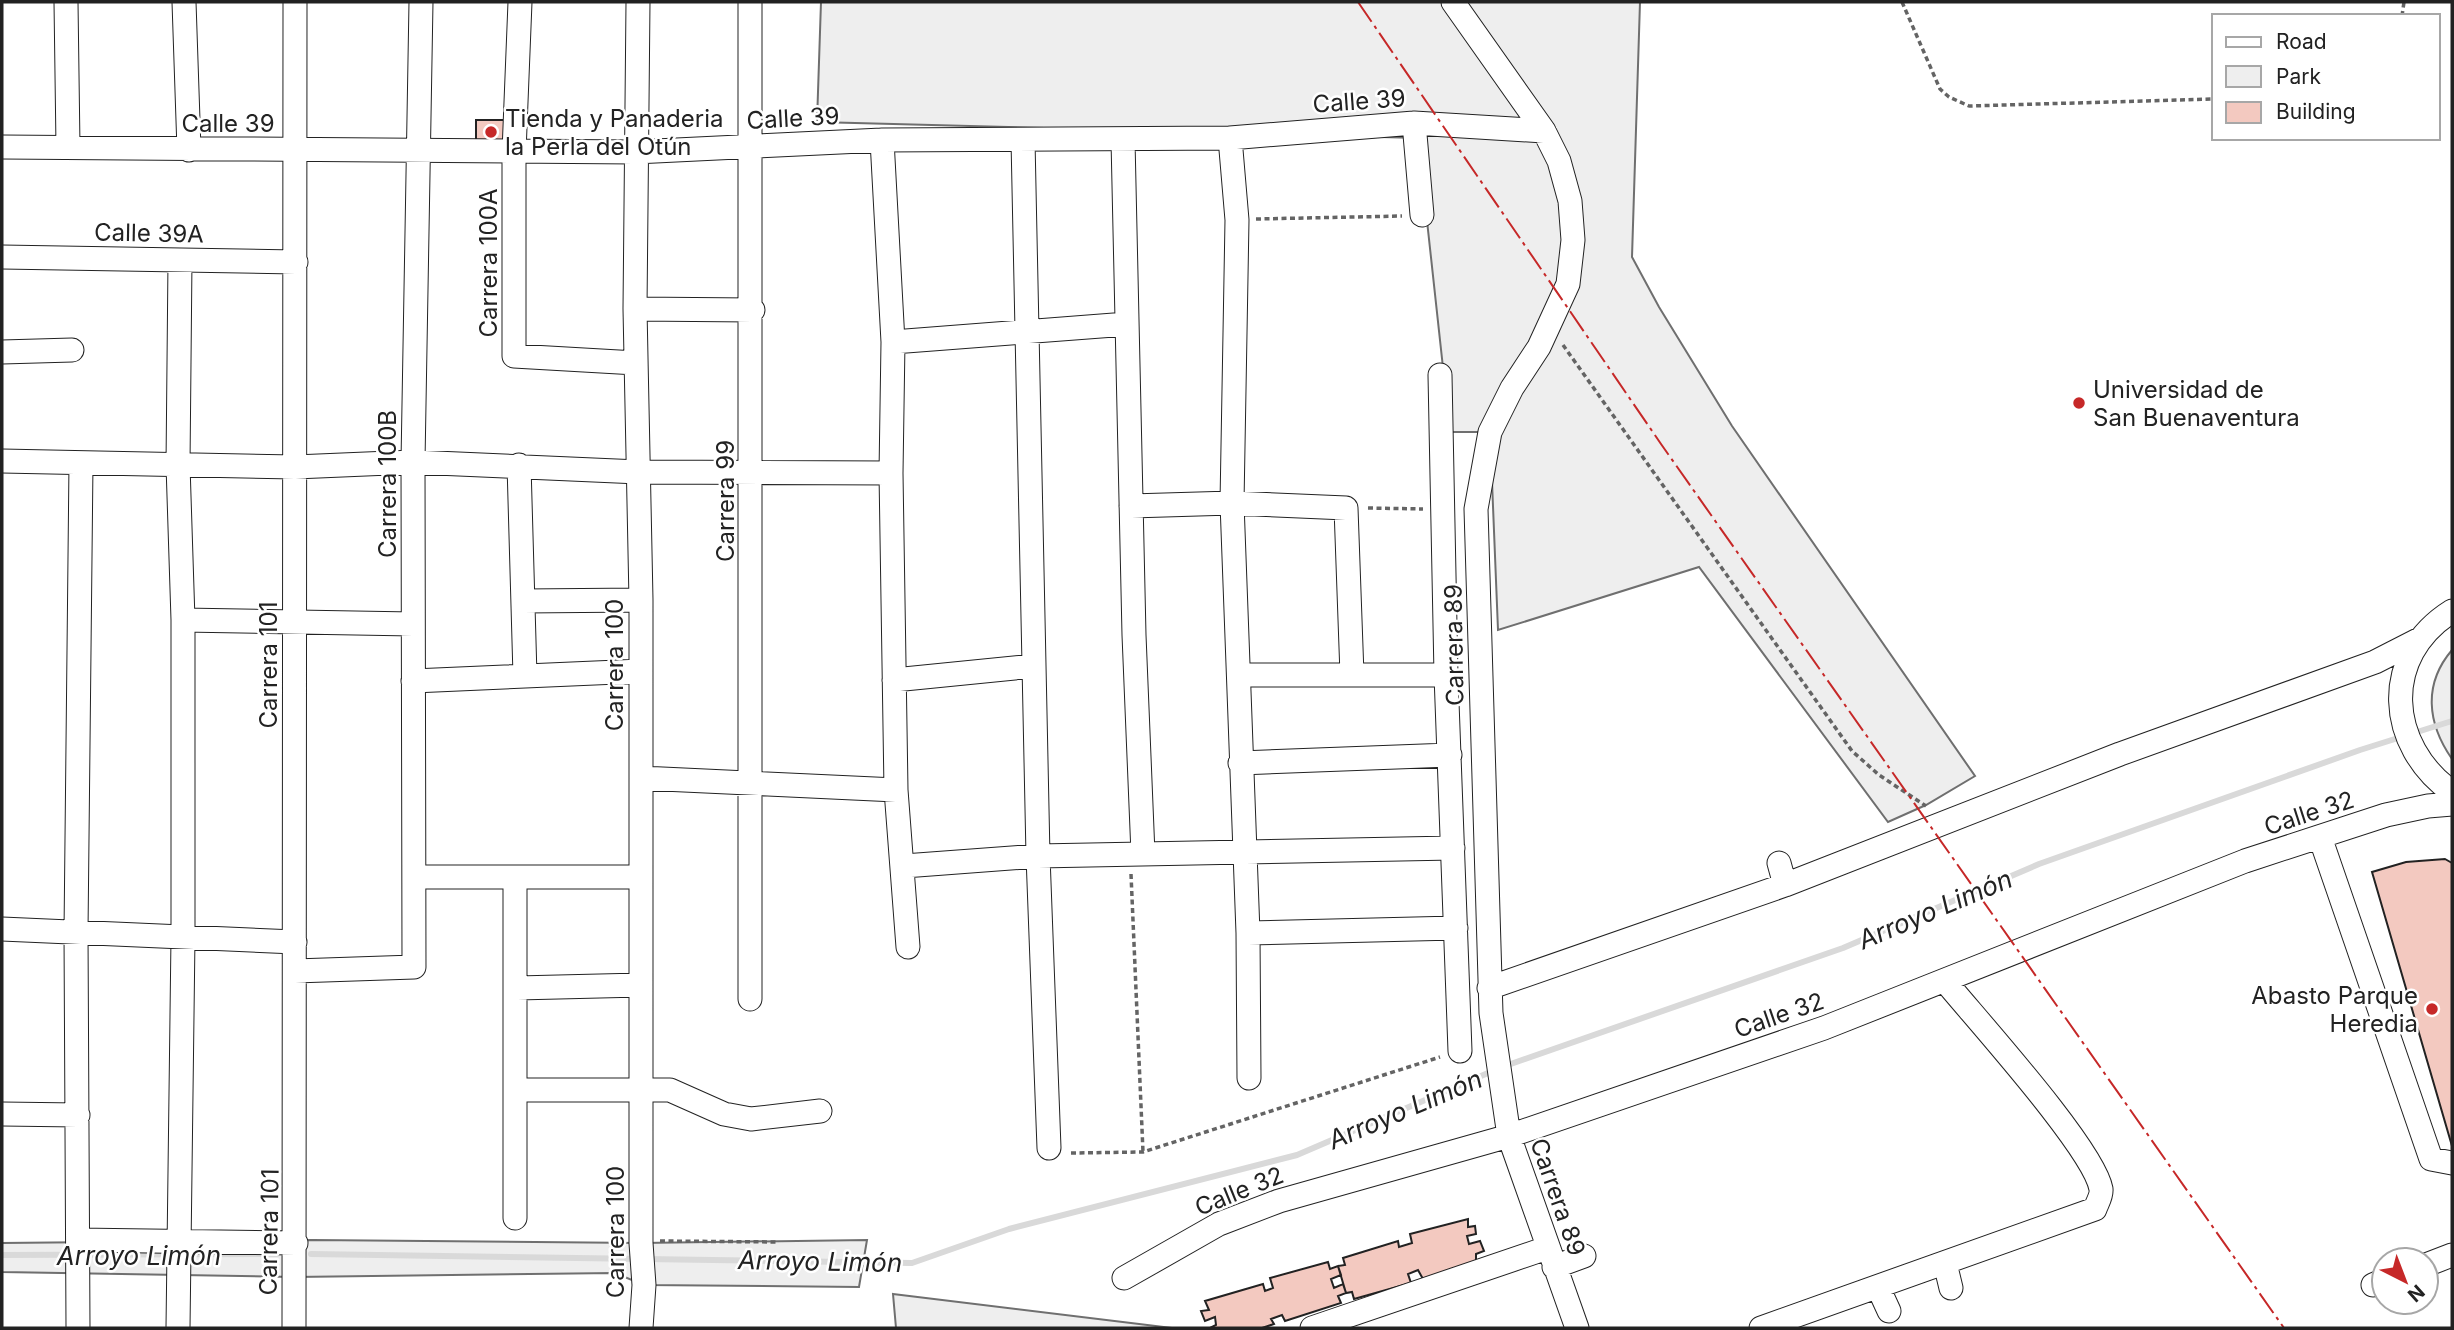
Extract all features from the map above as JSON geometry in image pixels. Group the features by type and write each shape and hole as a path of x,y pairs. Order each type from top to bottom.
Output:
{"street":[{"path":"66,2 68,147"},
{"path":"184,2 188,150"},
{"name":"Carrera 101","path":"294,1328 295,2"},
{"name":"Carrera 100B","path":"295,971 414,967 413,461 421,2"},
{"name":"Carrera 100A","path":"520,2 514,152 514,356 636,363"},
{"name":"Carrera 100","path":"638,2 635,309 641,600 641,1236 644,1285 641,1328"},
{"name":"Carrera 99","path":"750,2 750,999"},
{"name":"Carrera 89","path":"1453,2 1544,131 1559,161 1570,201 1573,240 1568,284 1549,326 1490,432 1476,509 1491,1013 1508,1129 1577,1328"},
{"path":"1414,123 1422,215"},
{"name":"Calle 39","path":"2,147 635,152 882,140 1230,138 1414,123 1544,131"},
{"path":"1230,138 1237,220 1232,503 1248,933 1249,1078"},
{"path":"882,140 893,342 891,473 896,789 904,866 908,947"},
{"path":"1023,140 1038,856 1049,1148"},
{"path":"1123,140 1136,854"},
{"name":"Calle 39A","path":"2,257 296,262"},
{"path":"178,1328 183,937 183,620 178,464 180,260"},
{"path":"635,309 752,310"},
{"path":"893,342 1127,324"},
{"path":"2,352 72,350"},
{"path":"1440,375 1446,674 1460,1051"},
{"path":"2,461 295,467 413,461 639,472 891,473"},
{"path":"78,1328 76,932 81,463"},
{"path":"519,465 525,676"},
{"path":"1131,506 1232,503 1346,508 1352,675"},
{"path":"1489,988 1782,874 1951,822 2120,754 2375,662 2420,639 2445,615 2452,593"},
{"path":"523,601 641,600"},
{"path":"183,620 413,624"},
{"path":"2420,639 2406,667 2400,698 2407,741 2417,760 2433,779 2452,792"},
{"path":"894,680 1034,666"},
{"path":"413,681 641,671"},
{"path":"1239,675 1446,674"},
{"path":"1240,763 1450,755"},
{"path":"641,778 896,789"},
{"name":"Calle 32","path":"1124,1278 1219,1224 1279,1201 1824,1028 2245,861 2386,815 2452,804"},
{"path":"2320,837 2431,1159 2452,1163"},
{"path":"904,866 1038,856 1453,848"},
{"path":"414,877 641,877"},
{"path":"515,877 515,1218"},
{"path":"1248,933 1456,928"},
{"path":"2,929 295,942"},
{"path":"1761,1328 2095,1209 2102,1192 2097,1177 2071,1135 1945,981"},
{"path":"517,988 641,985"},
{"path":"514,1090 670,1090 724,1114 751,1119 820,1111"},
{"path":"2,1114 78,1115"},
{"path":"78,1242 178,1252 296,1243"},
{"path":"1312,1328 1551,1257 1584,1256"},
{"path":"1945,1263 1951,1288"},
{"path":"1878,1287 1889,1311"}],"path":[{"path":"1902,2 1933,77 1949,97 1969,106 2212,99"},
{"path":"1237,220 1422,215"},
{"path":"1549,326 1852,751 1879,775 1951,822"},
{"path":"1346,508 1443,509"},
{"path":"1136,854 1143,1152"},
{"path":"1049,1148 1058,1153 1143,1152 1460,1051"},
{"path":"641,1236 657,1241 779,1242"}],"green space":[{"path":"821,2 1640,2 1632,257 1659,307 1732,426 1975,776 1926,805 1888,822 1699,567 1498,630 1490,432 1450,432 1418,138 817,122"},
{"path":"2452,650 2452,759 2437,732 2432,704 2436,676"},
{"path":"313,1240 641,1243 867,1240 859,1287 644,1285 615,1273 294,1277 2,1272 2,1243"},
{"path":"893,1294 1172,1328 896,1328"}],"building":[{"name":"Tienda y Panaderia la Perla del Otún","path":"476,120 507,120 507,145 476,144"},
{"name":"Abasto Parque Heredia","path":"2445,859 2452,863 2452,1146 2372,872 2406,862"},
{"path":"1468,1219 1468,1227 1475,1226 1476,1234 1467,1236 1469,1244 1480,1241 1484,1251 1476,1254 1476,1261 1423,1279 1418,1270 1408,1274 1411,1283 1354,1299 1352,1292 1346,1293 1338,1266 1345,1265 1343,1258 1398,1241 1399,1247 1412,1243 1410,1234"},
{"path":"1328,1262 1330,1269 1338,1266 1341,1275 1331,1279 1334,1288 1343,1284 1346,1293 1338,1296 1341,1303 1285,1321 1282,1315 1271,1319 1274,1324 1262,1328 1210,1328 1216,1325 1215,1317 1205,1321 1201,1311 1209,1310 1205,1301 1263,1284 1265,1291 1273,1288 1270,1278"}],"waterway":[{"name":"Arroyo Limón","path":"1505,1066 1843,948 2039,864 2360,750 2452,721"},
{"name":"Arroyo Limón","path":"311,1254 912,1263 1009,1229 1297,1155 1495,1070"},
{"name":"Arroyo Limón","path":"2,1255 277,1254"}],"power":[{"path":"1358,2 1661,444 2284,1328"}],"place":[{"name":"Tienda y Panaderia la Perla del Otún","path":"491,132"},
{"name":"Universidad de San Buenaventura","path":"2079,403"},
{"name":"Abasto Parque Heredia","path":"2432,1009"}]}
